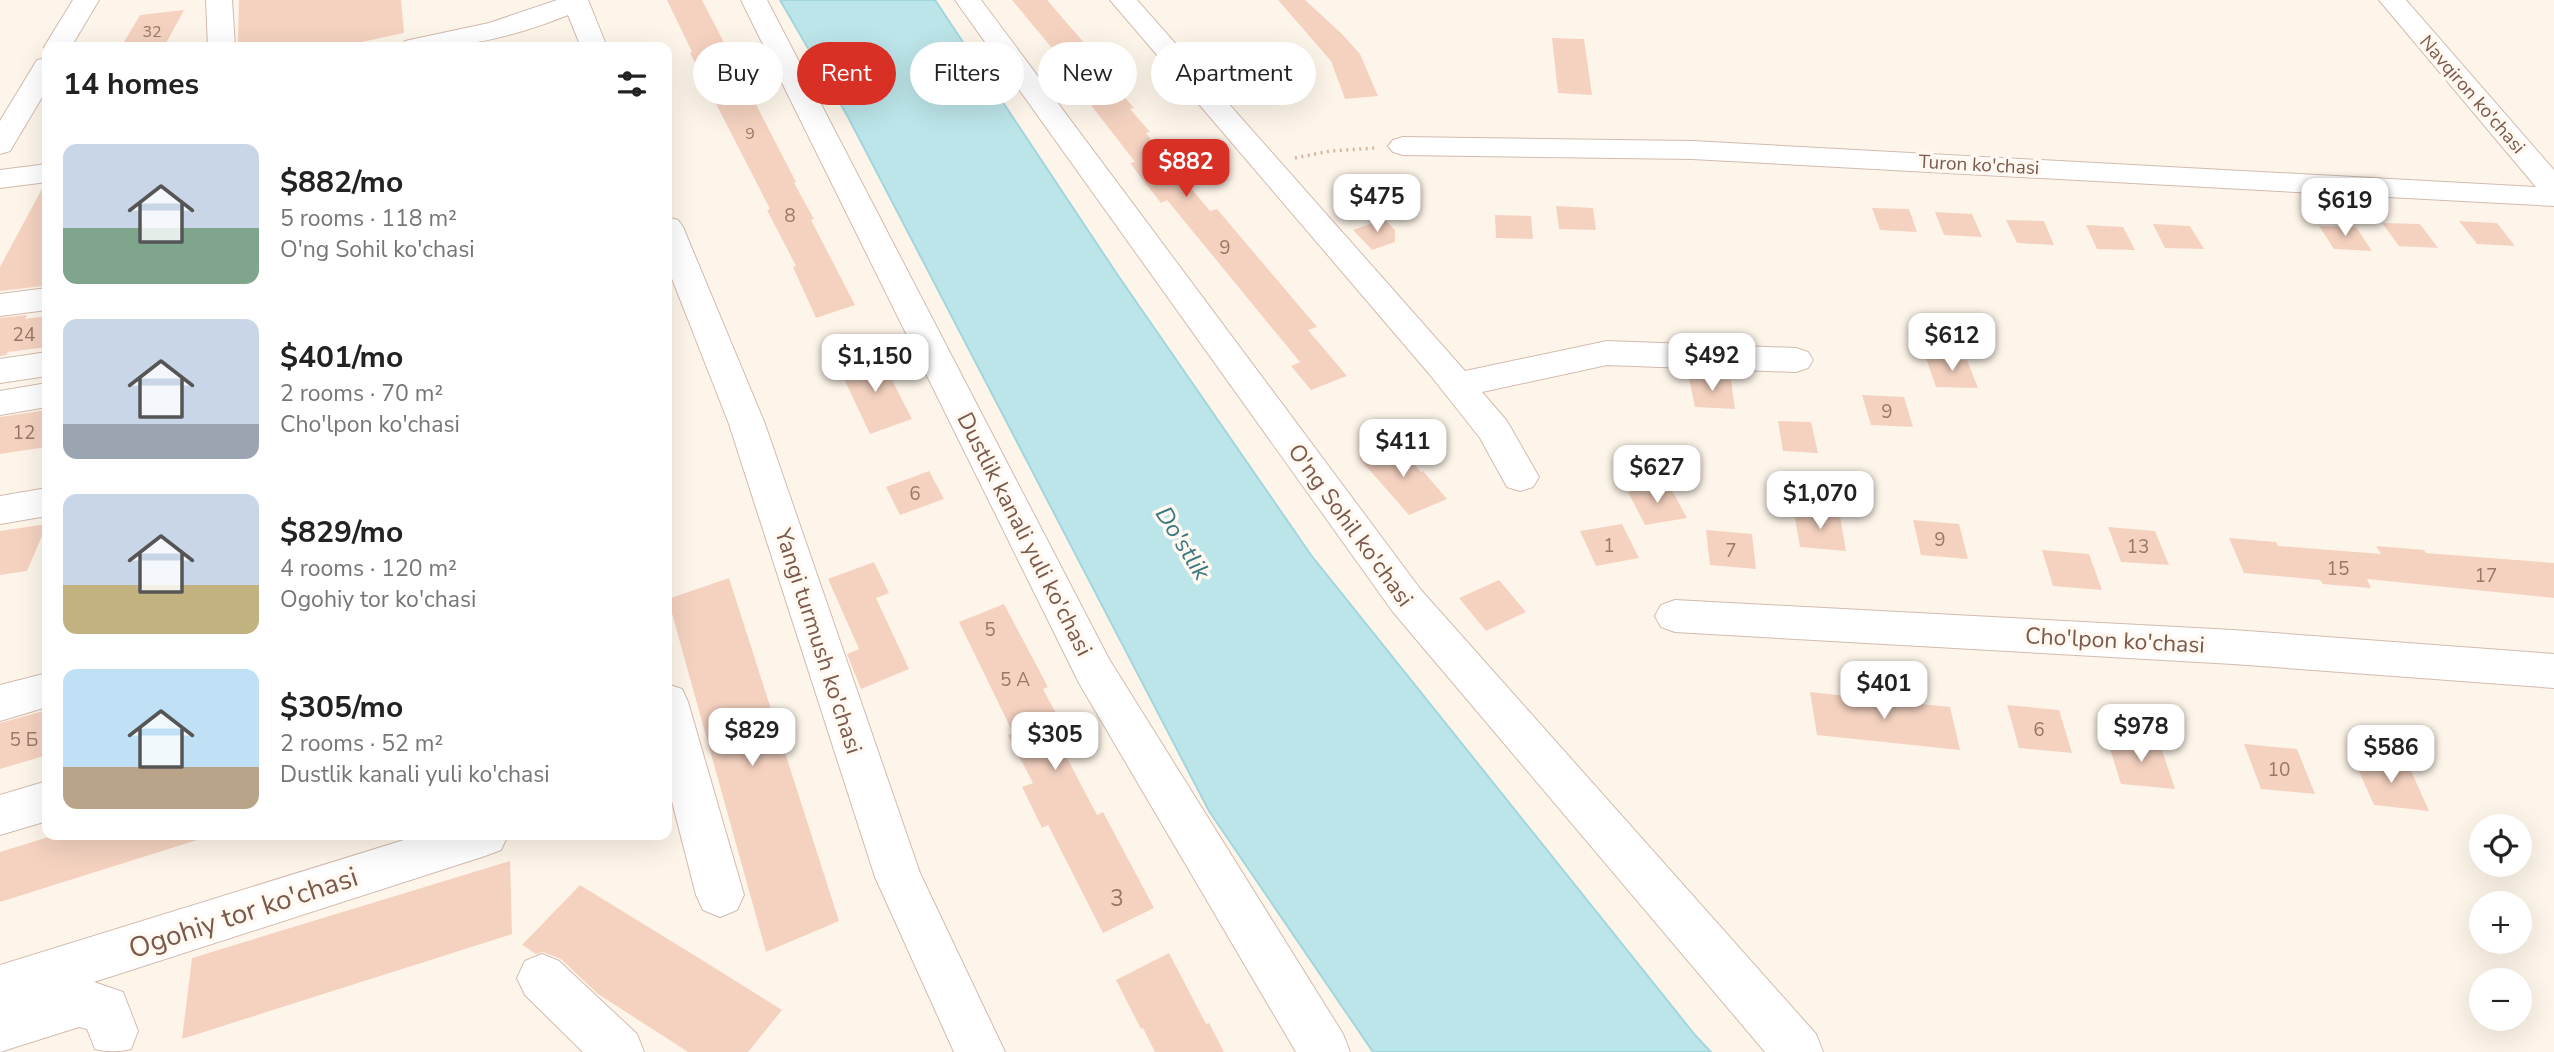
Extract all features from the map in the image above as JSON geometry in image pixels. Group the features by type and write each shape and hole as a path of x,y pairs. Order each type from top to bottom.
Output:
{"street":[{"path":"61,42 86,0"},
{"path":"219,0 222,42"},
{"name":"Dustlik kanali yuli ko'chasi","path":"754,0 1094,671 1325,1052"},
{"name":"O'ng Sohil ko'chasi","path":"968,0 1406,601 1798,1052"},
{"path":"1123,0 1457,385 1494,430 1520,477"},
{"name":"Navqiron ko'chasi","path":"2392,0 2554,189"},
{"path":"438,42 547,15 575,1 592,42"},
{"path":"0,145 42,74"},
{"name":"Turon ko'chasi","path":"1404,146 1692,150 2554,197"},
{"path":"0,179 42,174"},
{"name":"Yangi turmush ko'chasi","path":"672,239 747,424 898,877 980,1052"},
{"path":"0,305 42,300"},
{"path":"1457,385 1606,353 1796,360"},
{"path":"0,371 42,365"},
{"path":"0,402 42,396"},
{"path":"0,510 42,503"},
{"name":"Cho'lpon ko'chasi","path":"1675,616 2233,647 2554,671"},
{"path":"0,703 42,691"},
{"path":"672,741 677,780 720,895"},
{"path":"0,815 42,802"},
{"name":"Ogohiy tor ko'chasi","path":"0,989 465,840"},
{"path":"542,978 619,1052"},
{"path":"0,1028 79,1003 105,1009 113,1031"}],"path":[{"path":"1266,163 1329,151 1404,146"}],"water":[{"name":"Do'stlik","path":"780,0 935,0 963,42 910,42 910,105 1005,105 1117,274 1311,555 1711,1052 1373,1052 1209,811 841,105 896,105 896,42 804,42"}],"building":[{"path":"239,0 401,0 404,33 362,42 238,42"},
{"path":"667,0 702,0 724,42 693,42 693,59 690,53 692,52"},
{"path":"1012,0 1047,0 1083,42 1047,42"},
{"path":"1278,0 1305,0 1342,34 1360,54 1378,96 1345,99 1331,61"},
{"path":"184,10 167,42 124,42 140,15"},
{"path":"1552,38 1584,39 1592,95 1558,93"},
{"path":"717,105 756,105 855,305 816,318 793,267 796,266 767,210 770,209"},
{"path":"1091,105 1131,105 1134,108 1130,109 1150,132 1146,133 1210,211 1217,209 1317,327 1308,330 1347,376 1311,390 1291,366 1300,362 1167,200 1161,203 1130,163 1135,162"},
{"path":"42,189 42,286 0,291 0,267"},
{"path":"1556,206 1593,208 1596,230 1559,229"},
{"path":"1872,208 1909,209 1917,232 1880,230"},
{"path":"1935,212 1972,214 1982,237 1944,235"},
{"path":"1495,215 1531,216 1533,239 1496,238"},
{"path":"1384,219 1395,230 1395,242 1372,250 1353,230"},
{"path":"2006,220 2044,221 2054,245 2017,243"},
{"path":"2459,221 2497,223 2515,246 2477,244"},
{"path":"2382,223 2420,224 2438,248 2399,246"},
{"path":"2153,224 2190,226 2204,249 2165,248"},
{"path":"2086,225 2123,227 2135,250 2097,249"},
{"path":"2319,226 2356,227 2372,251 2334,249"},
{"path":"27,315 25,319 42,317 42,348 8,352 0,356 0,318"},
{"path":"879,355 912,419 870,434 839,368"},
{"path":"1926,358 1967,360 1978,388 1936,387"},
{"path":"1689,378 1731,380 1735,409 1695,407"},
{"path":"1862,395 1904,397 1913,427 1871,425"},
{"path":"42,411 42,448 0,454 0,417"},
{"path":"1778,421 1811,422 1818,453 1783,451"},
{"path":"1396,443 1447,499 1409,515 1359,458"},
{"path":"929,471 944,499 900,515 886,487"},
{"path":"1669,485 1687,518 1645,525 1628,492"},
{"path":"1794,512 1840,516 1846,551 1800,547"},
{"path":"1913,520 1959,524 1968,559 1921,555"},
{"path":"1622,524 1639,558 1596,566 1580,531"},
{"path":"42,525 42,536 27,571 0,575 0,531"},
{"path":"2108,527 2155,531 2169,565 2121,562"},
{"path":"1706,530 1752,534 1756,569 1710,565"},
{"path":"2229,538 2276,542 2278,546 2381,554 2376,546 2424,550 2426,553 2554,563 2554,598 2367,579 2371,588 2244,573"},
{"path":"2042,550 2089,554 2102,590 2053,586"},
{"path":"874,562 889,593 876,598 909,669 861,689 847,654 859,649 828,579"},
{"path":"729,578 839,921 766,952 672,613 672,598"},
{"path":"1499,580 1526,612 1486,631 1459,598"},
{"path":"1004,604 1048,687 1043,689 1076,751 1066,756 1097,815 1103,812 1154,908 1103,933 1048,825 1042,828 1022,787 1033,783 1008,735 1013,733 959,622"},
{"path":"1810,692 1950,707 1960,750 1817,735"},
{"path":"2007,705 2059,710 2072,753 2019,748"},
{"path":"42,711 42,756 0,769 0,723"},
{"path":"2107,739 2160,744 2175,789 2121,784"},
{"path":"2244,744 2297,749 2315,794 2261,789"},
{"path":"2354,760 2408,764 2429,811 2374,805"},
{"path":"42,839 197,840 0,902 0,852"},
{"path":"510,861 512,934 182,1039 192,958"},
{"path":"580,885 782,1010 748,1052 688,1052 598,994 561,959 543,952 536,954 522,945"},
{"path":"1169,953 1206,1024 1209,1023 1224,1052 1155,1052 1143,1028 1141,1029 1116,980"}]}
